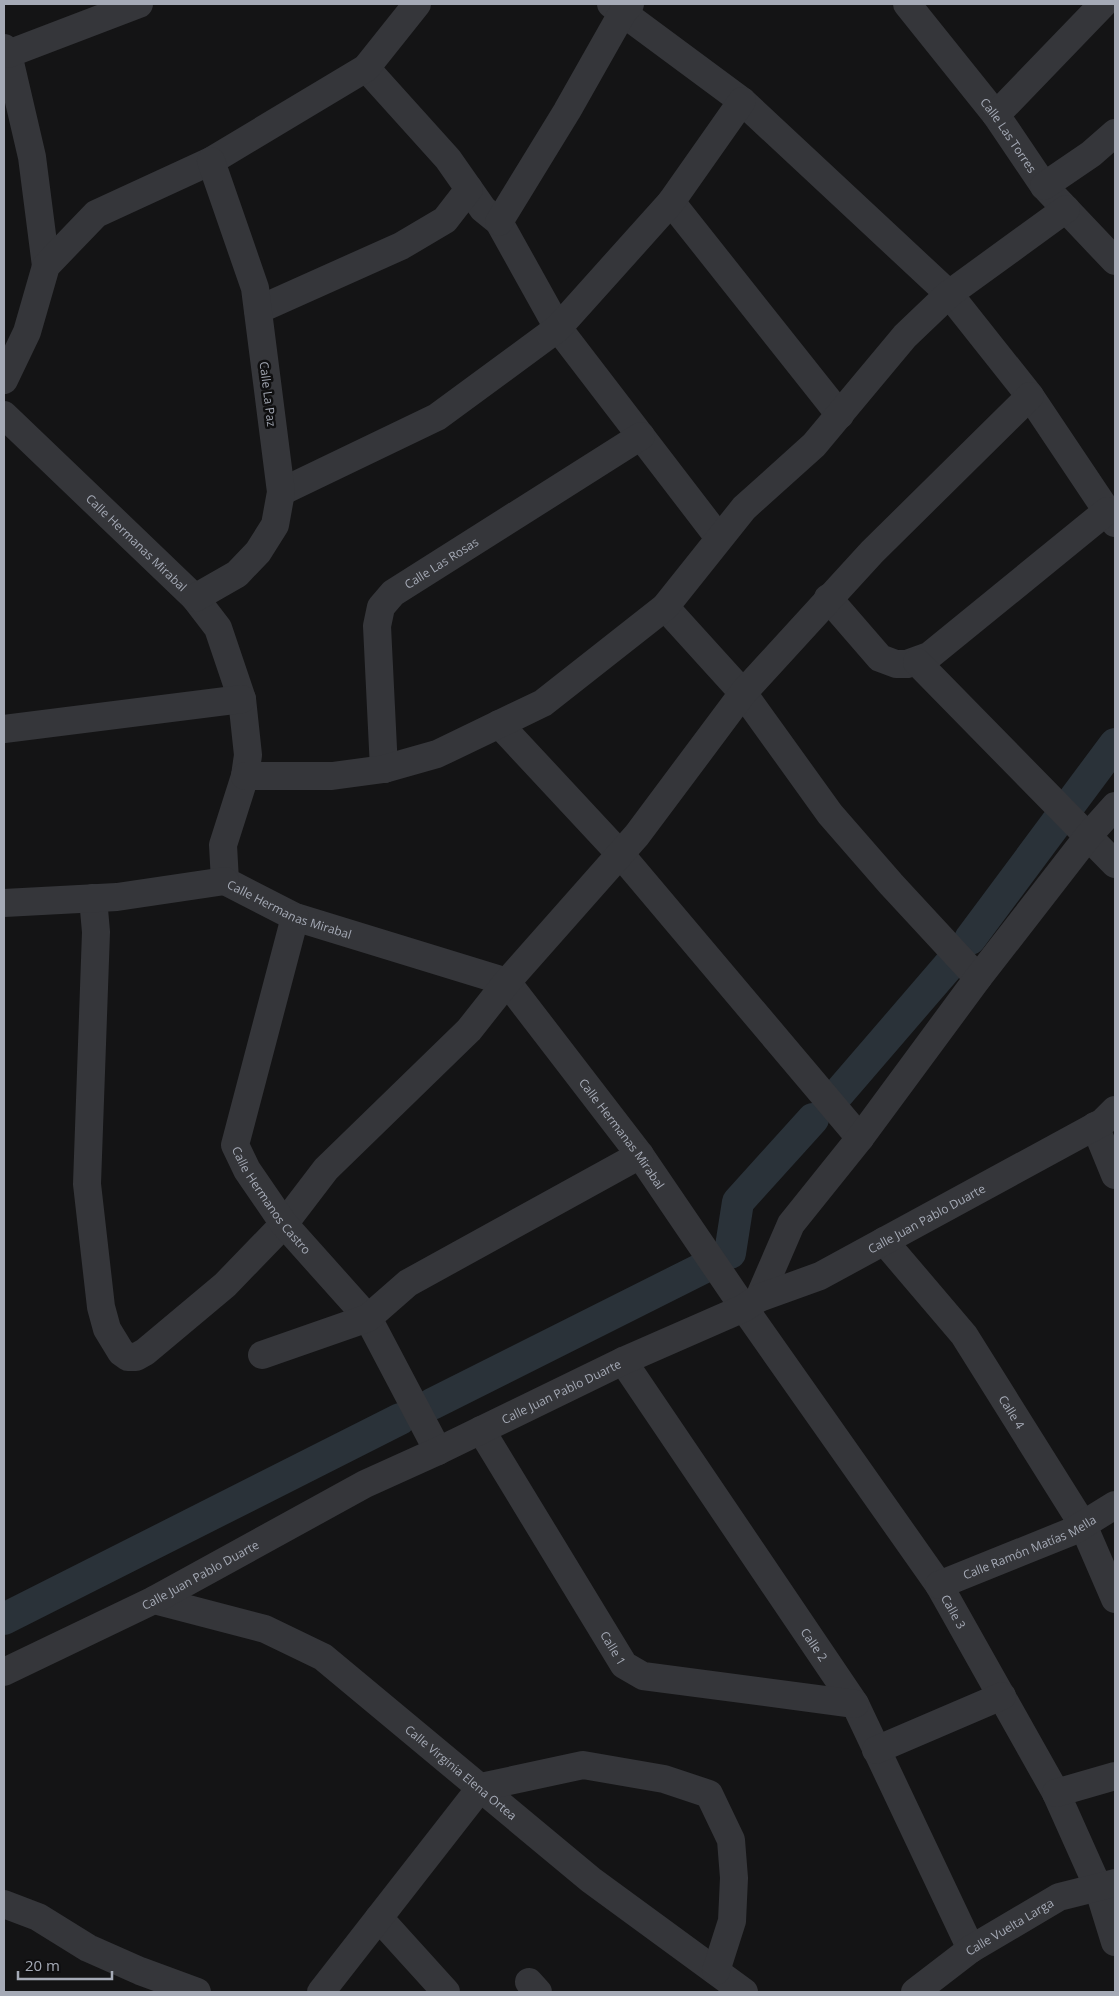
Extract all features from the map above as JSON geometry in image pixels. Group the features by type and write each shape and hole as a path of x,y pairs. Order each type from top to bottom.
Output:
{"street":[{"path":"4,380 26,332 46,266 32,157 6,51 138,4"},
{"path":"46,266 96,214 211,160 366,68 417,4"},
{"name":"Calle Las Torres","path":"908,4 996,115 1044,186 1115,261"},
{"path":"996,115 1103,4"},
{"path":"498,222 567,111 621,6 742,101 949,294 1030,396 1111,517 929,656 917,662 896,664 880,658 828,598"},
{"path":"366,68 448,159 483,208 498,222 558,328 720,538"},
{"path":"281,492 437,417 558,328 671,202 742,101"},
{"path":"1044,186 1091,154 1115,133"},
{"name":"Calle La Paz","path":"195,598 236,574 258,552 275,525 281,492 255,288 211,160"},
{"path":"258,310 401,246 445,220 469,190"},
{"path":"671,202 840,415"},
{"path":"245,776 332,776 384,769 437,754 543,703 665,607 744,508 814,445 905,336 949,294 1066,209"},
{"path":"93,898 96,932 87,1184 102,1307 107,1328 121,1352 128,1357 136,1357 145,1352 225,1285 284,1224 326,1169 469,1030 507,982 620,855 743,693 872,552 1030,396"},
{"name":"Calle Hermanas Mirabal","path":"4,415 195,598 218,628 242,699 248,755 245,776 223,845 225,881 295,918 507,982 752,1303"},
{"name":"Calle Las Rosas","path":"384,769 377,626 381,607 394,593 641,436"},
{"path":"665,607 743,693 830,814 891,884 978,978"},
{"path":"917,662 1089,835 1115,864"},
{"path":"4,729 242,699"},
{"path":"499,724 620,855 860,1138"},
{"path":"752,1303 791,1224 860,1138 978,978 1089,835 1115,806"},
{"path":"4,903 117,897 225,881"},
{"name":"Calle Hermanos Castro","path":"295,918 235,1145 247,1170 284,1224 368,1318 438,1451"},
{"path":"1105,1118 1115,1175"},
{"name":"Calle Juan Pablo Duarte","path":"4,1672 154,1600 365,1484 438,1451 623,1361 752,1303 820,1276 1105,1118"},
{"path":"262,1356 368,1318 408,1284 640,1155"},
{"name":"Calle 4","path":"884,1241 964,1335 1083,1525 1115,1599"},
{"name":"Calle 3","path":"752,1303 939,1585 1107,1885 1115,1942"},
{"name":"Calle 2","path":"623,1361 854,1704 971,1949"},
{"name":"Calle 1","path":"481,1430 624,1665 644,1676 854,1704"},
{"name":"Calle Ramón Matías Mella","path":"939,1585 1073,1532 1115,1505"},
{"name":"Calle Virginia Elena Ortea","path":"154,1600 265,1629 323,1657 591,1880 744,1992"},
{"path":"876,1750 1002,1696"},
{"path":"321,1992 481,1787 583,1765 664,1779 709,1794 731,1840 734,1878 732,1921 716,1971"},
{"path":"1056,1793 1115,1776"},
{"name":"Calle Vuelta Larga","path":"915,1992 971,1949 1059,1897 1107,1885"},
{"path":"4,1904 38,1917 88,1948 140,1971 197,1992"},
{"path":"379,1918 446,1992"}],"waterway":[{"path":"970,939 1115,744"},
{"path":"838,1094 950,964"},
{"path":"730,1253 738,1202 813,1119"},
{"path":"432,1404 703,1268"},
{"path":"4,1619 400,1419"}]}
